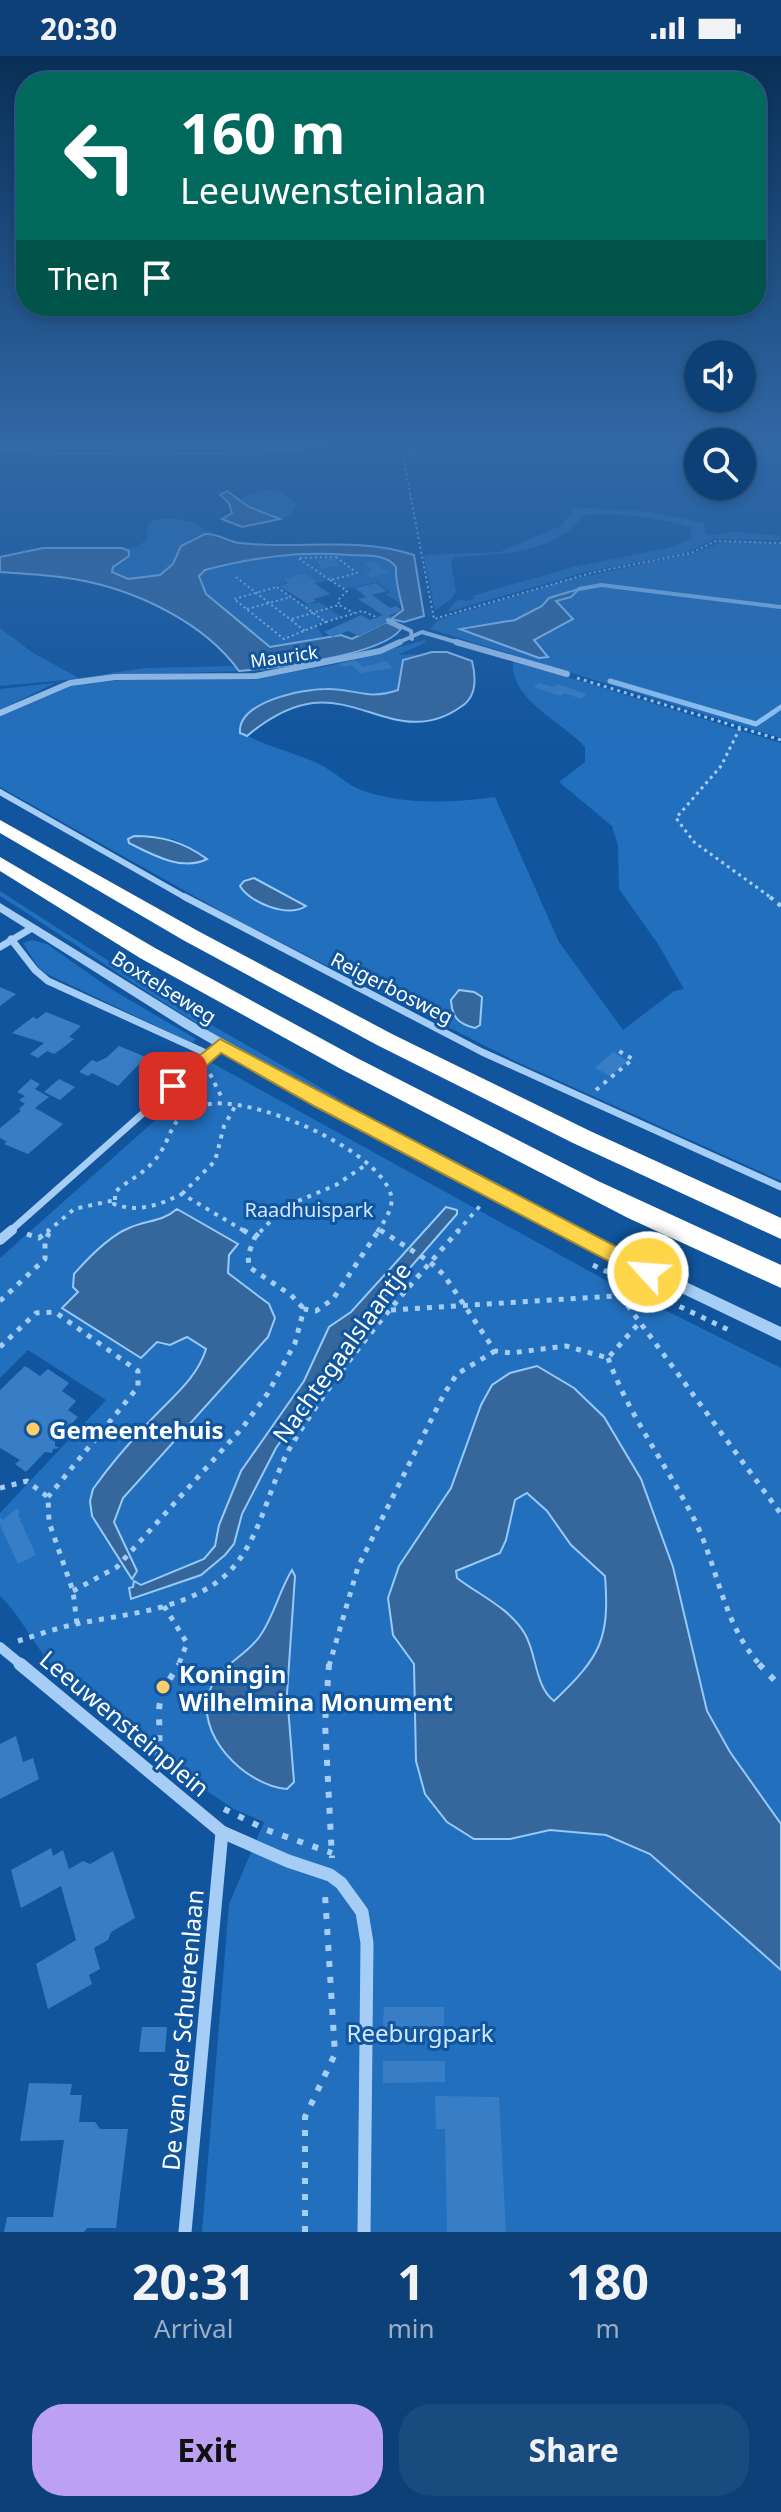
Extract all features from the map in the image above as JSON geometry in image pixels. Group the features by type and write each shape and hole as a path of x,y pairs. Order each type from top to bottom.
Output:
{"highway":[{"path":"0,825 178,930 317,1005 601,1147 781,1229"},
{"path":"0,863 142,952 281,1028 578,1183 683,1235 781,1277"}],"street":[{"path":"388,620 411,631 412,639"},
{"name":"Maurick","path":"0,713 55,688 84,680 271,674 348,660 412,639 422,632 567,674"},
{"name":"Reigerbosweg","path":"0,792 271,944 587,1101 781,1187"},
{"name":"Boxtelseweg","path":"0,907 214,1050"},
{"path":"0,947 32,928"},
{"name":"Boxtelseweg","path":"11,939 35,970 48,981 214,1050 322,1103 621,1260 781,1334"},
{"path":"0,1240 214,1050"},
{"name":"Leeuwensteinplein","path":"0,1647 222,1832 288,1861 330,1875"},
{"name":"De van der Schuerenlaan","path":"185,2232 222,1832"},
{"path":"330,1875 341,1883 362,1912 367,1943 364,2232"}],"path":[{"path":"421,550 434,619 579,576 698,550"},
{"path":"329,580 357,573 336,557 298,558 329,580 347,591 338,600 339,605"},
{"path":"236,577 305,631"},
{"path":"326,622 277,587 234,599 284,639 362,611 377,617"},
{"path":"247,609 291,597"},
{"path":"291,619 339,605 354,613"},
{"path":"567,674 781,740"},
{"path":"740,728 734,751 690,797 676,818 682,833 756,884 781,906"},
{"path":"617,1050 642,1065"},
{"path":"587,1101 602,1082 612,1078 632,1057"},
{"path":"196,1066 214,1078 223,1100"},
{"path":"237,1103 225,1122 215,1161 198,1181 182,1194 160,1204 128,1209 114,1204 115,1192 150,1166 167,1147 168,1129 174,1118 207,1103 223,1100 237,1103 293,1123 347,1150 367,1164 387,1184 392,1196 390,1210 333,1299 316,1311 304,1309 291,1295 249,1267 248,1255 255,1237 284,1207 336,1185 367,1164"},
{"path":"182,1194 255,1237"},
{"path":"0,1301 45,1259 45,1242 60,1218 74,1209 115,1200"},
{"name":"Nachtegaalslaantje","path":"15,1641 164,1606 191,1597 223,1577 248,1547 266,1495 289,1450 428,1261 480,1206"},
{"path":"12,1229 39,1238 50,1231"},
{"path":"379,1229 444,1275 495,1351 506,1354 557,1345 577,1346 608,1358 623,1398 696,1523 727,1612 748,1652 781,1687"},
{"path":"585,1261 739,1335"},
{"path":"390,1310 614,1296 627,1283"},
{"path":"627,1283 623,1295 625,1302 781,1514"},
{"path":"73,1591 117,1567 211,1465 268,1393 295,1343 304,1309"},
{"path":"0,1347 36,1313 55,1312 138,1371 138,1387 48,1497 53,1539 73,1591 77,1624"},
{"path":"608,1358 640,1322"},
{"path":"305,2232 305,2117 335,2054 324,1898 332,1853 325,1723 326,1677 358,1567 444,1394 457,1374 495,1351"},
{"path":"0,1488 27,1481 48,1497"},
{"path":"164,1606 187,1643 183,1657 164,1689 159,1710 162,1736 156,1757 166,1765"},
{"path":"221,1806 267,1830 332,1853"}],"green space":[{"path":"126,550 181,550 167,571 147,579 132,579 112,572 129,551"},
{"path":"526,550 454,557 451,562 456,592 435,610 426,555"},
{"path":"659,550 693,550 586,572 447,612 458,599 466,601 475,598 472,596 573,567"},
{"path":"703,550 781,550 781,738 430,629 438,620 568,580","holes":["577,590 571,597 556,601 569,613 543,637 534,640 536,646 546,651 539,658 460,629 516,619"]},
{"path":"329,552 377,557 393,563 402,605 386,594 390,592 377,582 345,589 329,580 315,584 304,573 282,579 286,583 277,586 304,605 319,602 341,617 315,625 323,636 318,639 270,647 205,594 199,576 205,570 256,557"},
{"path":"0,628 33,653 79,678 145,668 235,666 239,671 119,675 0,686"},
{"path":"425,640 427,642 398,655 418,654 409,657 399,690 377,694 328,689 307,691 287,700 240,732 319,764 361,790 377,795 428,801 495,797 559,942 623,1030 674,991 684,989 658,944 619,889 618,846 612,826 559,782 585,762 585,747 527,698 514,674 513,660 781,743 781,1181 517,1062 235,919 0,787 0,715 62,688 93,681 276,675 333,665","holes":["173,839 198,852 196,864 164,860 129,843"]},
{"path":"55,683 0,710 0,689"},
{"path":"0,891 182,1008 351,1105 305,1084 215,1034 0,896"},
{"path":"32,940 47,944 111,989 196,1039 192,1043 47,974 38,967 23,943"},
{"name":"Reeburgpark","path":"212,1063 609,1282 781,1368 781,1824 730,1752 707,1711 673,1567 481,1405 451,1488 400,1566 388,1598 393,1635 414,1664 416,1695 510,1839 550,1830 606,1835 650,1854 781,1969 781,2232 202,2232 229,1904 264,1822 234,1809 193,1782 55,1669 0,1596 0,1513 106,1400 28,1350 0,1378 0,1258 196,1084 191,1081","holes":["177,1209 238,1245 229,1255 228,1273 263,1297 183,1429 124,1496 114,1522 136,1571 93,1489 127,1446 190,1379 206,1349 187,1337 178,1343 162,1345 63,1307 79,1292 79,1269 105,1243 123,1230 164,1217"]},
{"path":"527,1493 547,1511 571,1545 605,1576 606,1617 599,1646 592,1659 554,1701 543,1686 529,1648 499,1615 457,1578 456,1570 506,1540 515,1500"}],"shaded area":[{"path":"36,550 126,550 129,556 113,567 112,572 128,579 160,575 173,564 179,550 394,550 414,555 424,616 404,622 391,619 403,610 396,567 381,557 295,555 259,558 205,570 199,576 206,594 270,647 341,635 352,639 386,622 401,629 372,647 350,653 300,664 239,671 207,637 166,610 143,600 74,579 0,572 0,557"},
{"path":"579,589 571,597 556,601 573,619 534,640 548,657 539,658 460,629 515,620 542,606 549,598"},
{"path":"432,652 447,652 472,661 475,680 467,702 442,717 423,722 404,721 332,703 313,703 278,715 247,736 240,733 242,722 249,713 260,705 287,695 326,689 369,694 398,690 403,660"},
{"path":"134,836 172,841 207,859 187,864 167,860 129,843 128,839"},
{"path":"254,878 306,906 290,910 261,903 240,886"},
{"path":"459,990 474,992 482,997 480,1025 475,1028 460,1022 453,1011 451,1000"},
{"path":"446,1207 457,1210 457,1214 381,1301 381,1309 342,1353 276,1448 242,1514 234,1544 201,1575 131,1599 129,1588 133,1587 134,1581 141,1585 204,1559 215,1546 219,1525 241,1471 304,1381 329,1327 351,1312"},
{"path":"177,1209 238,1244 229,1255 228,1273 269,1304 275,1318 268,1337 123,1498 114,1522 137,1571 132,1579 92,1516 90,1501 93,1489 127,1446 190,1379 206,1349 187,1337 170,1345 157,1342 141,1358 62,1308 78,1292 73,1287 74,1274 100,1248 114,1236"},
{"path":"537,1366 574,1388 604,1417 641,1479 673,1567 707,1711 730,1752 781,1824 781,1970 650,1854 606,1835 550,1830 510,1839 474,1839 447,1822 425,1794 416,1761 414,1664 393,1635 388,1598 399,1566 451,1488 481,1405 492,1385 510,1373","holes":["527,1493 547,1511 571,1545 605,1576 606,1598 606,1616 599,1646 582,1672 554,1701 543,1688 529,1642 519,1625 503,1609 457,1578 456,1571 500,1553 515,1500"]},
{"path":"292,1570 295,1576 287,1694 294,1782 287,1789 255,1778 227,1755 209,1724 207,1707 214,1682 265,1628"}],"building":[{"path":"333,557 341,566 322,568 316,561"},
{"path":"375,561 388,573 371,577 365,573 372,571 365,563"},
{"path":"304,573 330,594 313,599 316,601 308,604 279,586 288,583 283,579"},
{"path":"376,583 387,591 372,595 390,608 396,606 402,610 389,616 392,617 386,623 359,636 348,631 332,637 324,632 361,615 370,620 383,615 358,599 366,597 355,588"},
{"path":"355,660 363,667 386,661 393,668 360,673 352,665 343,667 339,664"},
{"path":"539,683 553,687 558,684 587,694 581,699 564,693 560,696 534,687"},
{"path":"0,987 16,994 0,1006"},
{"path":"46,1012 81,1026 69,1037 74,1039 64,1047 54,1054 47,1051 38,1058 30,1054 44,1043 12,1033 33,1017 37,1019"},
{"path":"119,1046 146,1057 118,1086 92,1073 88,1076 79,1072 92,1060 97,1062 106,1058"},
{"path":"613,1052 628,1061 610,1076 595,1068"},
{"path":"31,1079 40,1084 35,1089 49,1097 35,1108 63,1124 28,1154 4,1144 7,1142 0,1138 0,1128 21,1111 19,1109 25,1104 19,1100 25,1096 17,1092"},
{"path":"59,1079 75,1087 60,1100 44,1092"},
{"name":"Gemeentehuis","path":"25,1366 40,1376 48,1369 69,1383 62,1391 76,1401 68,1410 78,1417 55,1442 55,1446 60,1448 53,1449 52,1453 45,1452 26,1472 15,1464 20,1460 0,1448 0,1390"},
{"path":"16,1509 20,1511 18,1515 36,1555 18,1564 0,1525 0,1517 3,1520"},
{"path":"16,1736 23,1762 33,1758 39,1779 0,1799 0,1744"},
{"path":"51,1848 53,1856 63,1850 69,1869 83,1861 90,1864 113,1851 135,1918 111,1932 108,1940 94,1948 100,1969 89,1975 92,1984 48,2009 36,1964 76,1940 61,1886 21,1908 11,1870"},
{"path":"384,2007 444,2007 444,2027 383,2027"},
{"path":"142,2027 167,2027 165,2052 139,2052"},
{"path":"383,2061 445,2061 445,2082 383,2083"},
{"path":"29,2083 72,2084 70,2095 82,2095 79,2122 95,2122 100,2129 128,2129 116,2228 87,2228 84,2232 4,2232 7,2217 53,2217 64,2140 20,2141"},
{"path":"435,2096 499,2097 506,2232 447,2232 445,2129 436,2129"}],"waterway":[{"path":"579,589 601,585 781,607"},
{"path":"610,681 756,724 781,707"}],"place":[{"name":"Gemeentehuis","path":"33,1429"},
{"name":"Koningin Wilhelmina Monument","path":"163,1687"}],"route":[{"path":"173,1086 220,1045 322,1103 648,1272"}],"park label":[{"name":"Raadhuispark","path":"309,1209"}]}
